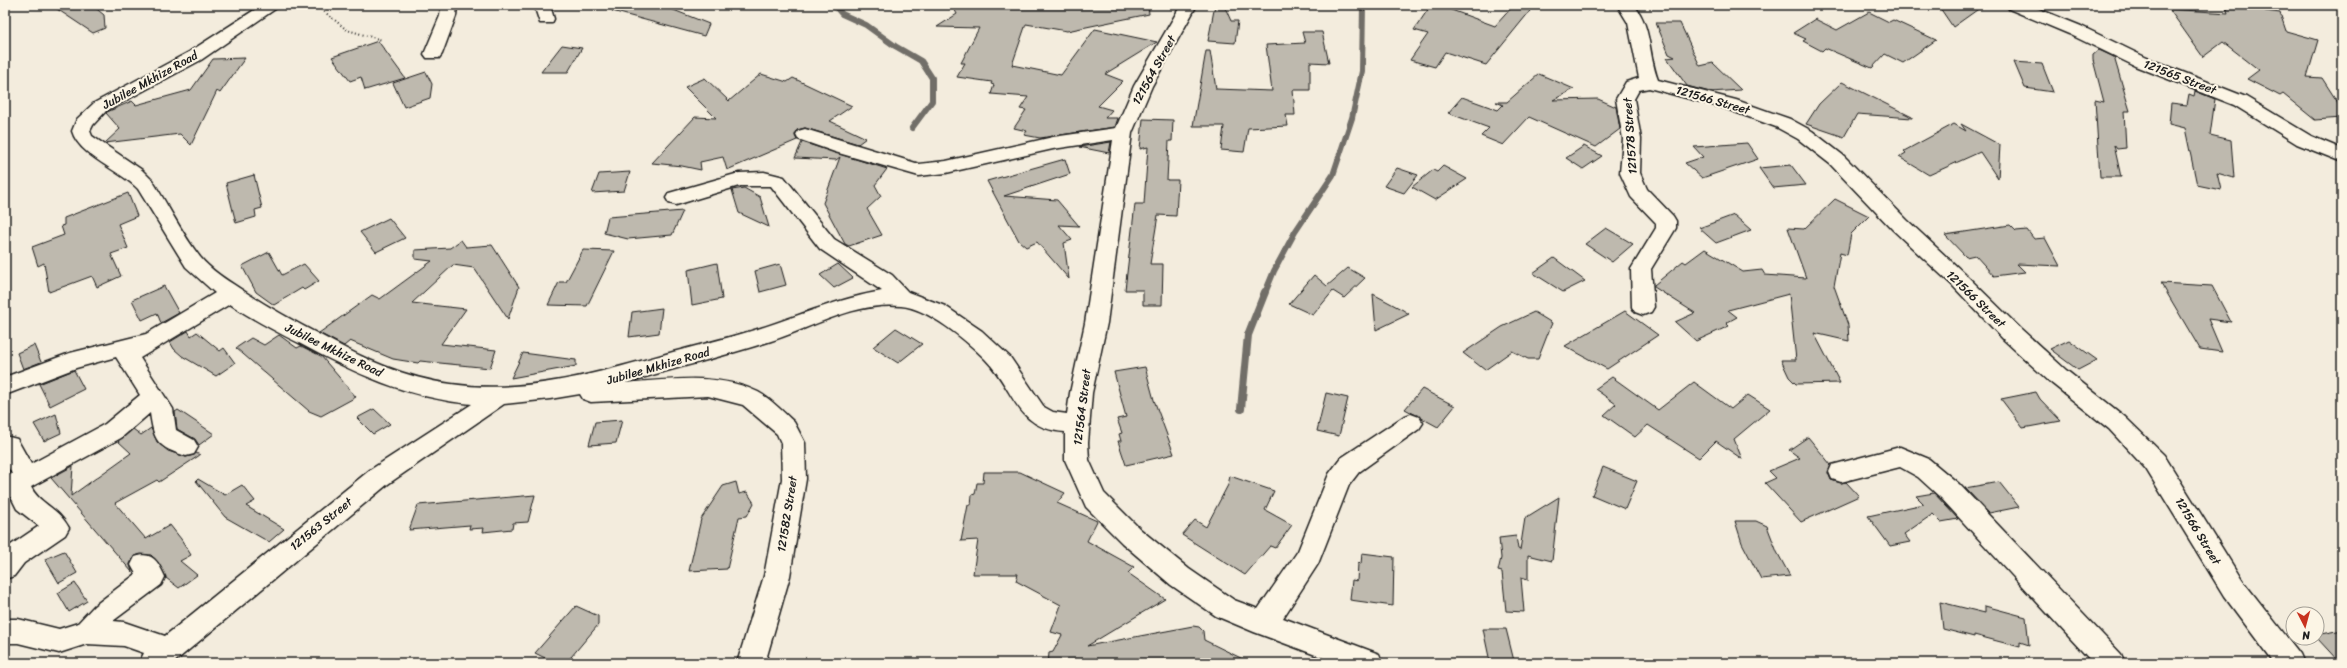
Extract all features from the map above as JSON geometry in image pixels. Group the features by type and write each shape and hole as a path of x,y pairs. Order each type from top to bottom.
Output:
{"street":[{"name":"Jubilee Mkhize Road","path":"273,5 195,56 100,107 84,123 82,131 83,138 92,147 135,174 145,185 193,262 217,285 289,329 379,374 415,386 448,393 496,397 564,390 726,346 871,301 901,298 916,300 933,309 993,353 1016,382 1035,413 1055,422 1079,424"},
{"path":"433,54 448,16 449,5"},
{"name":"121564 Street","path":"1189,5 1184,18 1142,86 1123,133 1096,323 1081,392 1076,443 1077,460 1084,479 1095,500 1131,536 1180,577 1225,608 1263,624 1369,663"},
{"path":"1625,5 1636,20 1641,32 1641,55 1650,83"},
{"name":"121565 Street","path":"2015,5 2075,30 2142,62 2233,98 2304,140 2342,156"},
{"name":"121578 Street","path":"1643,307 1640,277 1641,269 1666,228 1666,221 1638,192 1630,173 1632,139 1625,99 1632,86 1643,82 1650,83"},
{"name":"121566 Street","path":"1650,83 1709,97 1777,121 1805,135 1837,160 1914,239 1959,280 2012,334 2058,376 2117,423 2155,462 2233,588 2290,663"},
{"path":"804,134 842,148 919,170 946,167 1053,143 1123,133"},
{"path":"676,198 739,180 757,178 777,181 812,228 829,245 844,257 884,279 901,298"},
{"path":"186,447 165,435 161,409 127,356 155,338 187,322 231,293"},
{"path":"5,386 70,361 155,338"},
{"name":"121582 Street","path":"564,390 606,393 708,387 729,391 751,399 786,428 793,444 794,479 777,576 751,663"},
{"path":"16,483 113,432 153,397"},
{"name":"121563 Street","path":"161,657 379,477 409,454 470,419 496,397"},
{"path":"1263,624 1291,585 1308,556 1338,481 1350,465 1412,423"},
{"path":"5,445 9,446 16,483 26,502 45,515 56,528 15,555 5,568"},
{"path":"1841,472 1900,457 1908,458 1917,464 1950,491 2111,663"},
{"path":"87,632 103,614 152,577 144,565"},
{"path":"5,631 18,631 59,641 87,632 124,634 161,657"}],"path":[{"path":"316,5 347,30 382,40"}],"building":[{"path":"51,5 92,5 104,15 105,28 93,33"},
{"path":"613,5 661,5 709,24 704,36 612,11"},
{"path":"952,5 1148,5 1149,14 1067,31 1026,24 1012,65 1061,75 1095,29 1157,42 1105,74 1123,81 1098,106 1112,110 1105,118 1118,118 1115,127 1040,138 1024,135 1027,131 1014,128 1026,110 1020,109 1028,97 991,94 994,85 991,84 992,82 957,77 965,63 961,63 979,28 937,27 957,14"},
{"path":"1215,5 1224,5 1231,21 1238,21 1235,43 1208,41"},
{"path":"1431,5 1438,5 1495,26 1514,5 1534,6 1486,65 1445,52 1435,67 1410,60 1428,34 1414,30"},
{"path":"1938,5 1984,5 1953,27"},
{"path":"2225,5 2264,7 2265,11 2280,13 2286,31 2318,40 2307,77 2322,78 2342,109 2342,118 2315,120 2283,94 2280,96 2247,79 2259,70 2223,42 2203,57 2169,9 2228,13"},
{"path":"1869,12 1889,22 1893,20 1936,40 1903,63 1885,54 1872,68 1825,48 1822,51 1803,41 1806,39 1793,33 1815,19 1837,30"},
{"path":"1656,23 1680,23 1700,66 1713,63 1741,90 1710,92 1687,86 1667,58 1675,57 1669,54"},
{"path":"1302,32 1322,32 1329,63 1310,62 1310,90 1293,90 1295,115 1286,115 1288,126 1248,128 1244,152 1221,150 1224,126 1193,126 1206,51 1210,51 1216,89 1272,91 1266,45 1305,43"},
{"path":"378,41 405,78 365,90 361,77 350,81 332,57"},
{"path":"562,45 582,48 568,72 541,72"},
{"path":"2099,50 2114,57 2130,111 2124,111 2126,148 2117,149 2114,145 2121,177 2100,177 2095,100 2104,102 2093,60 2093,55"},
{"path":"245,58 220,93 217,91 191,145 180,134 105,143 120,129 106,113 107,112 132,101 136,105 191,90 213,59"},
{"path":"2014,62 2042,64 2053,92 2025,88"},
{"path":"426,72 432,84 430,98 404,107 393,83"},
{"path":"761,74 787,82 793,78 852,106 830,121 866,138 858,144 805,128 797,130 795,136 797,140 727,170 723,157 700,162 701,170 682,166 652,163 695,117 716,118 685,87 705,78 729,101"},
{"path":"1539,74 1574,89 1553,100 1598,99 1616,107 1620,129 1596,147 1529,117 1503,145 1481,136 1489,128 1448,113 1462,97 1498,110 1503,105 1496,102 1507,102"},
{"path":"1842,82 1912,118 1857,114 1844,137 1806,124 1819,104"},
{"path":"2195,91 2215,99 2210,135 2231,140 2234,178 2217,173 2221,190 2197,185 2185,128 2169,124 2171,103 2187,105 2189,94 2194,96"},
{"path":"1143,119 1173,120 1172,141 1169,141 1167,180 1178,180 1176,216 1158,215 1150,264 1163,264 1162,305 1143,305 1143,290 1125,290 1135,204 1144,204 1148,147 1140,149"},
{"path":"1954,124 1966,131 1961,124 2000,145 1998,179 1980,152 1929,175 1899,157 1906,153 1904,151"},
{"path":"802,142 887,169 875,185 881,196 867,209 882,235 849,246 845,244 823,203 840,157 836,160 795,158"},
{"path":"1111,142 1109,153 1079,147"},
{"path":"1747,143 1758,159 1702,178 1685,163 1703,157 1694,147"},
{"path":"1584,146 1602,156 1583,169 1566,158"},
{"path":"1065,159 1070,174 1004,196 1057,200 1079,226 1059,225 1072,240 1064,243 1069,279 1037,242 1026,247 1019,241 987,181"},
{"path":"1791,165 1806,185 1773,188 1759,168"},
{"path":"1443,166 1467,179 1435,200 1412,187 1433,170 1437,172"},
{"path":"1397,168 1418,175 1404,193 1384,186"},
{"path":"630,172 624,191 592,193 599,174"},
{"path":"254,175 262,208 255,210 256,217 236,223 226,183"},
{"path":"744,188 760,197 769,227 739,213 732,190"},
{"path":"128,193 137,216 118,224 128,248 111,254 121,276 97,287 92,276 49,292 44,263 38,266 32,247 64,235 61,226 64,225 64,218"},
{"path":"1835,199 1869,216 1851,234 1847,255 1840,253 1834,286 1848,325 1849,341 1814,333 1840,383 1796,384 1789,377 1781,360 1796,360 1789,294 1728,310 1737,317 1726,323 1729,326 1696,341 1675,322 1695,313 1654,287 1654,285 1683,261 1686,263 1705,249 1743,272 1762,270 1765,275 1806,278 1788,228 1804,229"},
{"path":"683,211 672,235 628,239 604,233 608,217"},
{"path":"1734,215 1751,230 1716,243 1699,228"},
{"path":"389,218 405,238 376,252 360,232"},
{"path":"2010,225 2016,231 2027,230 2034,239 2045,238 2060,266 2017,264 2025,272 1994,276 1975,255 1966,257 1945,235"},
{"path":"1606,228 1633,244 1612,262 1585,244"},
{"path":"461,240 466,247 492,245 519,287 508,319 474,268 453,265 412,303 466,309 441,344 496,350 490,368 420,361 418,363 393,359 350,341 344,346 319,333 372,295 380,299 432,261 415,259 415,250 450,248"},
{"path":"583,250 614,251 587,306 548,305 559,282 566,282"},
{"path":"269,252 282,275 304,264 319,281 304,290 302,288 274,305 256,292 242,266"},
{"path":"1554,258 1585,281 1563,292 1533,273"},
{"path":"717,263 722,299 692,305 688,270"},
{"path":"780,264 786,285 760,292 755,271"},
{"path":"838,264 853,278 834,288 820,275"},
{"path":"1348,268 1365,278 1344,298 1333,291 1313,315 1289,304 1314,275 1327,286"},
{"path":"2161,283 2212,286 2231,322 2208,319 2222,352 2200,349"},
{"path":"164,286 179,313 161,323 157,313 142,320 132,300"},
{"path":"1373,294 1403,310 1409,314 1376,330"},
{"path":"662,308 659,333 629,337 632,312"},
{"path":"1625,311 1658,335 1607,369 1565,346"},
{"path":"1534,312 1552,323 1538,359 1528,359 1512,351 1485,370 1463,353 1502,327"},
{"path":"896,328 922,344 898,363 873,347"},
{"path":"188,331 191,336 197,332 220,351 224,348 235,363 216,376 182,356 174,349 170,342"},
{"path":"279,335 297,348 301,346 321,356 356,397 321,416 309,411 236,348 251,338 264,345"},
{"path":"2069,340 2097,360 2078,370 2050,349"},
{"path":"34,345 41,362 23,369 17,353"},
{"path":"523,353 576,360 576,366 511,378"},
{"path":"1145,367 1154,400 1174,454 1126,465 1118,441 1121,441 1119,434 1122,433 1117,419 1126,417 1114,372"},
{"path":"74,370 84,389 50,406 39,384"},
{"path":"1612,377 1658,410 1694,382 1731,409 1748,395 1770,409 1734,439 1742,459 1716,441 1699,458 1648,425 1635,437 1604,415 1616,404 1595,389"},
{"path":"1422,389 1455,406 1438,427 1405,409"},
{"path":"2036,392 2040,399 2061,421 2023,428 2001,399"},
{"path":"1326,393 1348,398 1339,436 1317,431"},
{"path":"374,409 390,424 373,434 357,418"},
{"path":"178,410 214,434 199,445 195,439 177,429 175,412"},
{"path":"56,414 61,433 44,441 34,424"},
{"path":"622,420 616,443 589,445 595,422"},
{"path":"151,428 157,442 168,451 186,457 196,453 200,455 159,482 157,480 115,503 146,539 170,525 181,539 191,555 180,561 197,575 179,588 166,578 158,562 151,555 141,554 134,556 130,564 132,572 51,478 73,466 71,496 131,453 118,441 133,429 141,435"},
{"path":"1808,437 1831,465 1828,473 1831,480 1841,483 1846,482 1859,496 1801,522 1765,483 1776,478 1769,471 1800,458 1789,450"},
{"path":"1603,467 1637,481 1625,509 1592,495"},
{"path":"984,472 1020,472 1065,493 1057,503 1097,521 1087,541 1134,567 1128,573 1165,599 1087,646 1193,626 1199,627 1203,631 1204,640 1251,663 1048,663 1049,653 1053,652 1062,635 1051,632 1061,605 1016,581 1018,574 973,574 978,540 961,541 968,505 971,505 972,495 975,494 977,483 983,483"},
{"path":"1230,476 1274,491 1265,510 1292,525 1275,548 1270,546 1245,575 1182,535 1195,520 1206,527 1228,485"},
{"path":"198,479 225,495 242,485 255,501 246,506 284,529 269,542 225,517 196,481"},
{"path":"736,482 739,494 747,492 754,503 747,516 739,517 727,569 689,571 701,519 723,486"},
{"path":"1999,482 2019,507 1989,513 1965,488"},
{"path":"1934,493 1958,519 1941,522 1933,514 1904,534 1910,542 1890,546 1868,516 1924,504 1916,496"},
{"path":"535,495 528,522 513,523 512,529 483,532 484,528 469,529 470,525 409,530 418,505"},
{"path":"1559,497 1552,561 1528,555 1528,580 1521,578 1524,612 1506,611 1502,572 1498,571 1501,558 1499,538 1516,536 1518,549 1520,550 1525,518"},
{"path":"1735,521 1756,521 1767,526 1777,552 1790,576 1761,579 1742,543"},
{"path":"64,551 77,573 59,583 45,559"},
{"path":"1362,553 1394,557 1393,606 1350,600 1352,580 1357,581 1358,563 1361,564"},
{"path":"75,583 87,601 69,612 58,593"},
{"path":"1940,602 1985,613 1985,606 2026,617 2029,645 2020,642 2020,647 1974,635 1974,637 1943,629"},
{"path":"576,606 598,616 598,625 566,663 555,663 535,653"},
{"path":"1483,629 1506,629 1514,661 1490,662"},
{"path":"2342,630 2342,663 2340,663 2324,646 2325,633"}],"waterway":[{"path":"834,5 842,14 866,25 895,46 921,61 932,78 932,101 912,128"},
{"path":"1265,293 1274,271 1295,232 1333,175 1352,118 1362,71 1363,5"},
{"path":"1241,409 1248,335 1265,292"}]}
